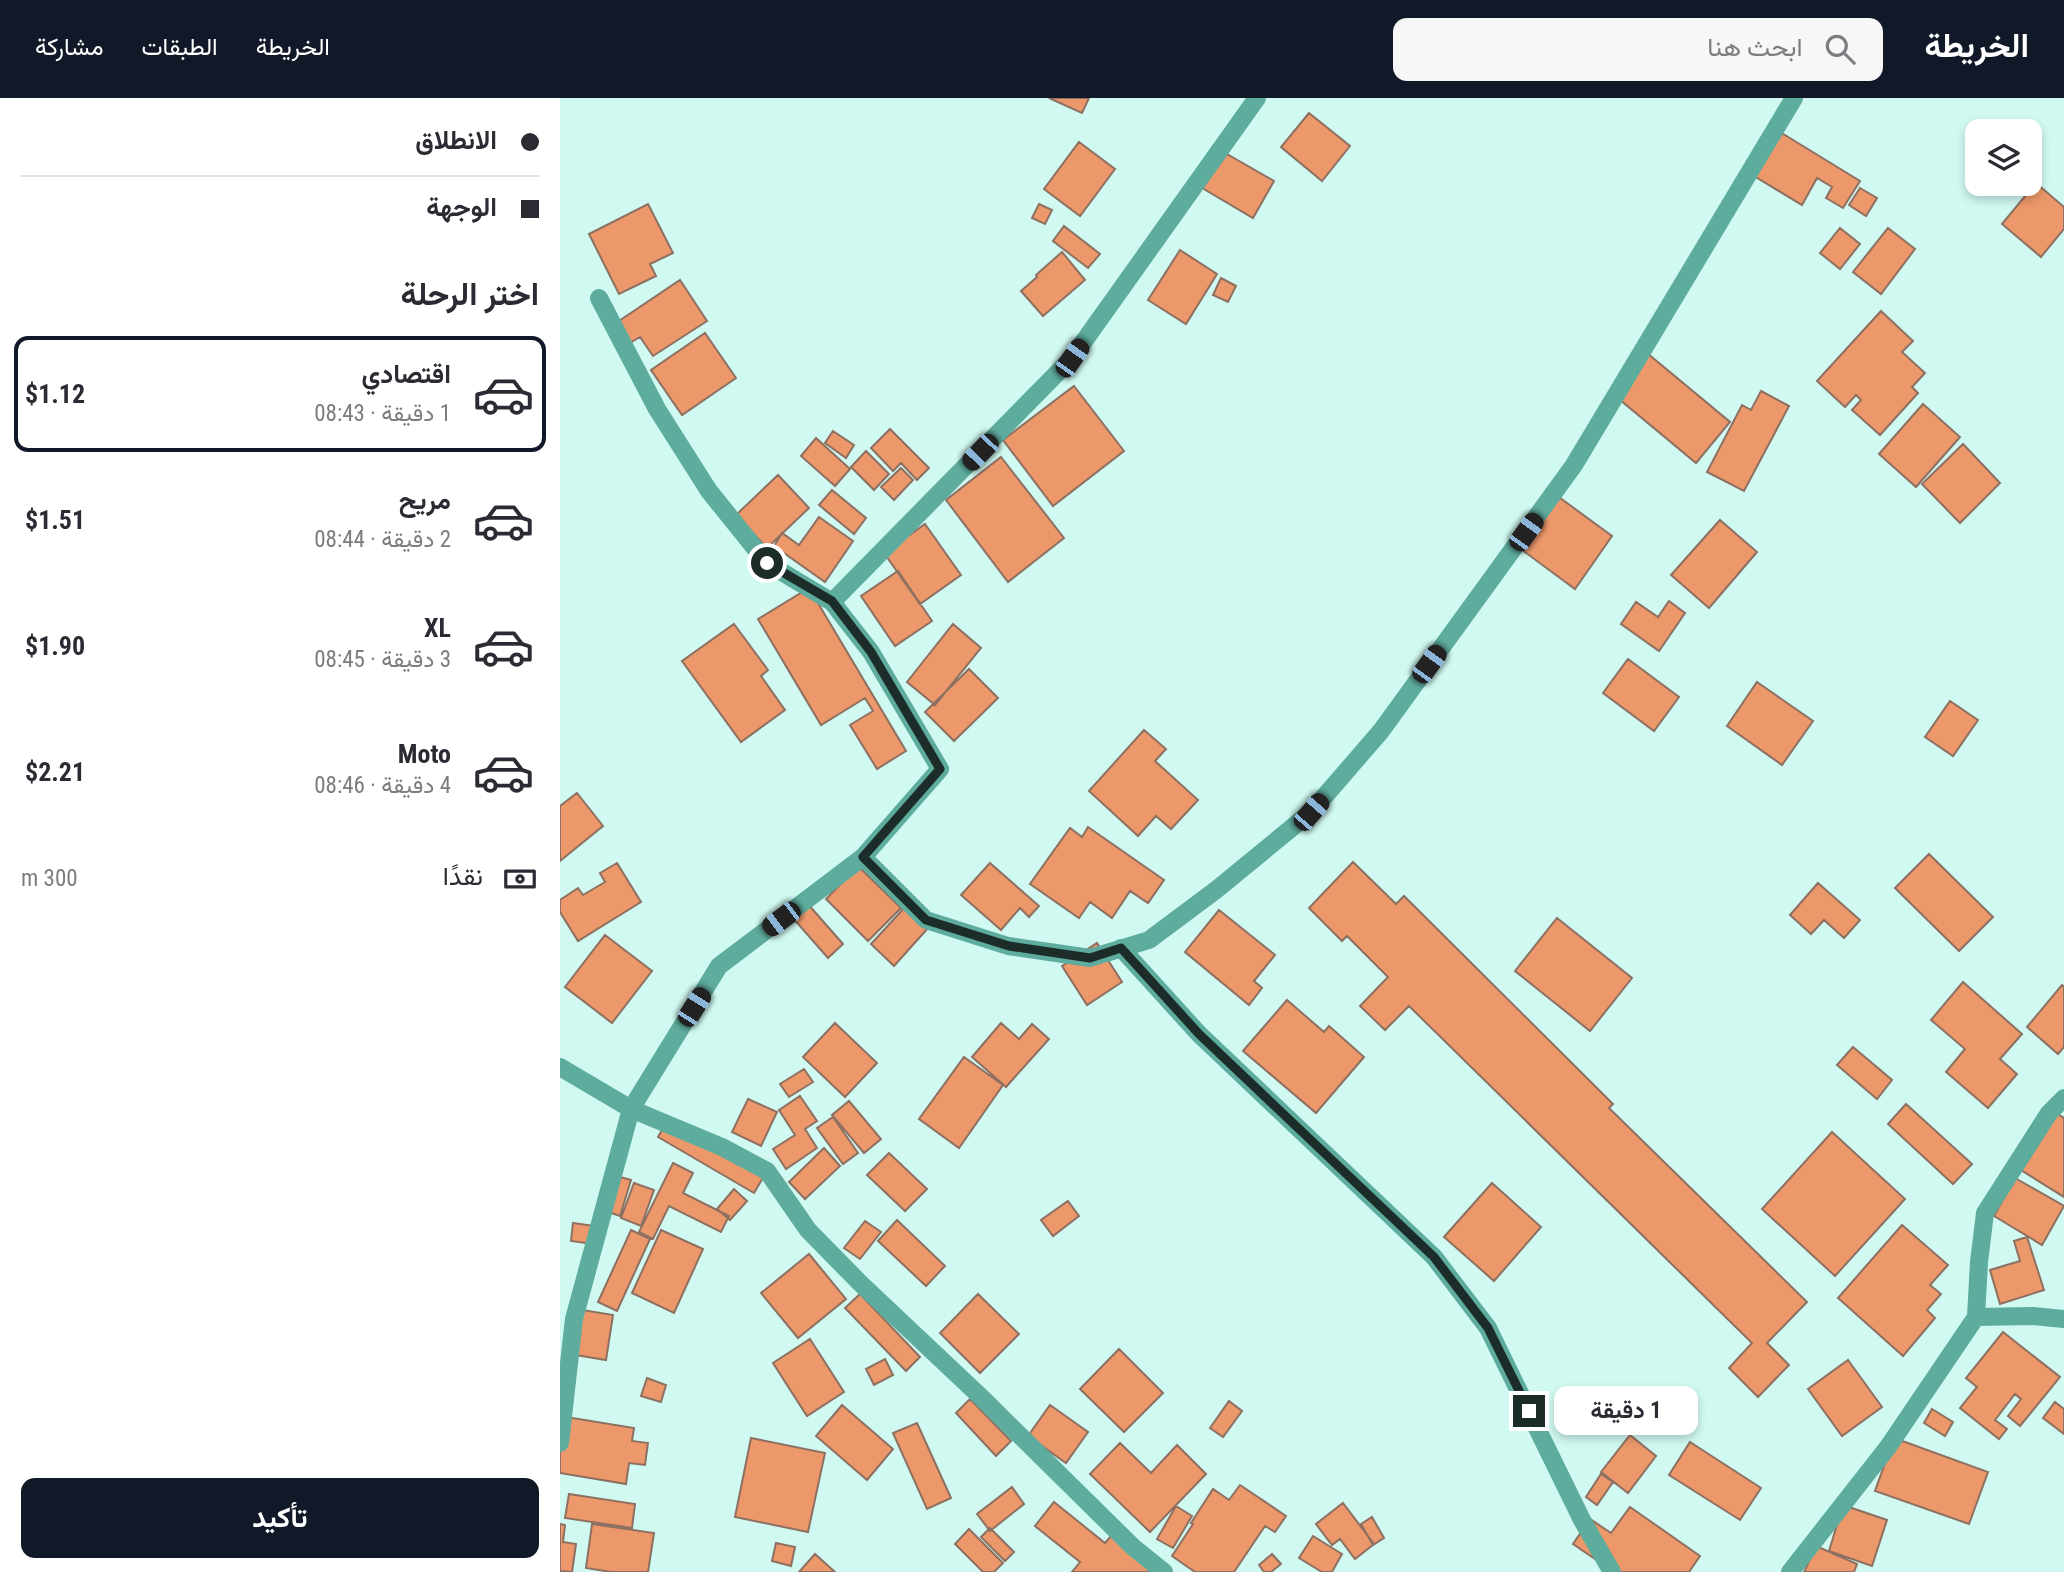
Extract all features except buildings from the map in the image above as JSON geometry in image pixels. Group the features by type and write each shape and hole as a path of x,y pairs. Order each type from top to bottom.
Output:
{"street":[{"path":"832,601 1072,358 1257,98"},
{"path":"863,857 926,920 1009,946 1090,958 1149,940 1216,890 1311,812 1381,731 1574,465 1794,98"},
{"path":"560,1443 574,1319 631,1109 719,966 863,857 940,769 871,652 832,601 767,563 709,491 657,409 599,298"},
{"path":"1121,948 1199,1034 1434,1257 1488,1328 1582,1520 1612,1572"},
{"path":"560,1067 631,1109 722,1147 767,1171 808,1230 860,1283 982,1398 1133,1547 1164,1572"},
{"path":"1790,1572 1888,1447 1976,1317 1985,1213 2049,1113 2064,1098"},
{"path":"1976,1317 2033,1316 2064,1319"}],"route":[{"path":"767,563 832,601 871,652 940,769 863,857 926,920 1009,946 1090,958 1121,948 1199,1034 1434,1257 1488,1328 1529,1411"}]}
